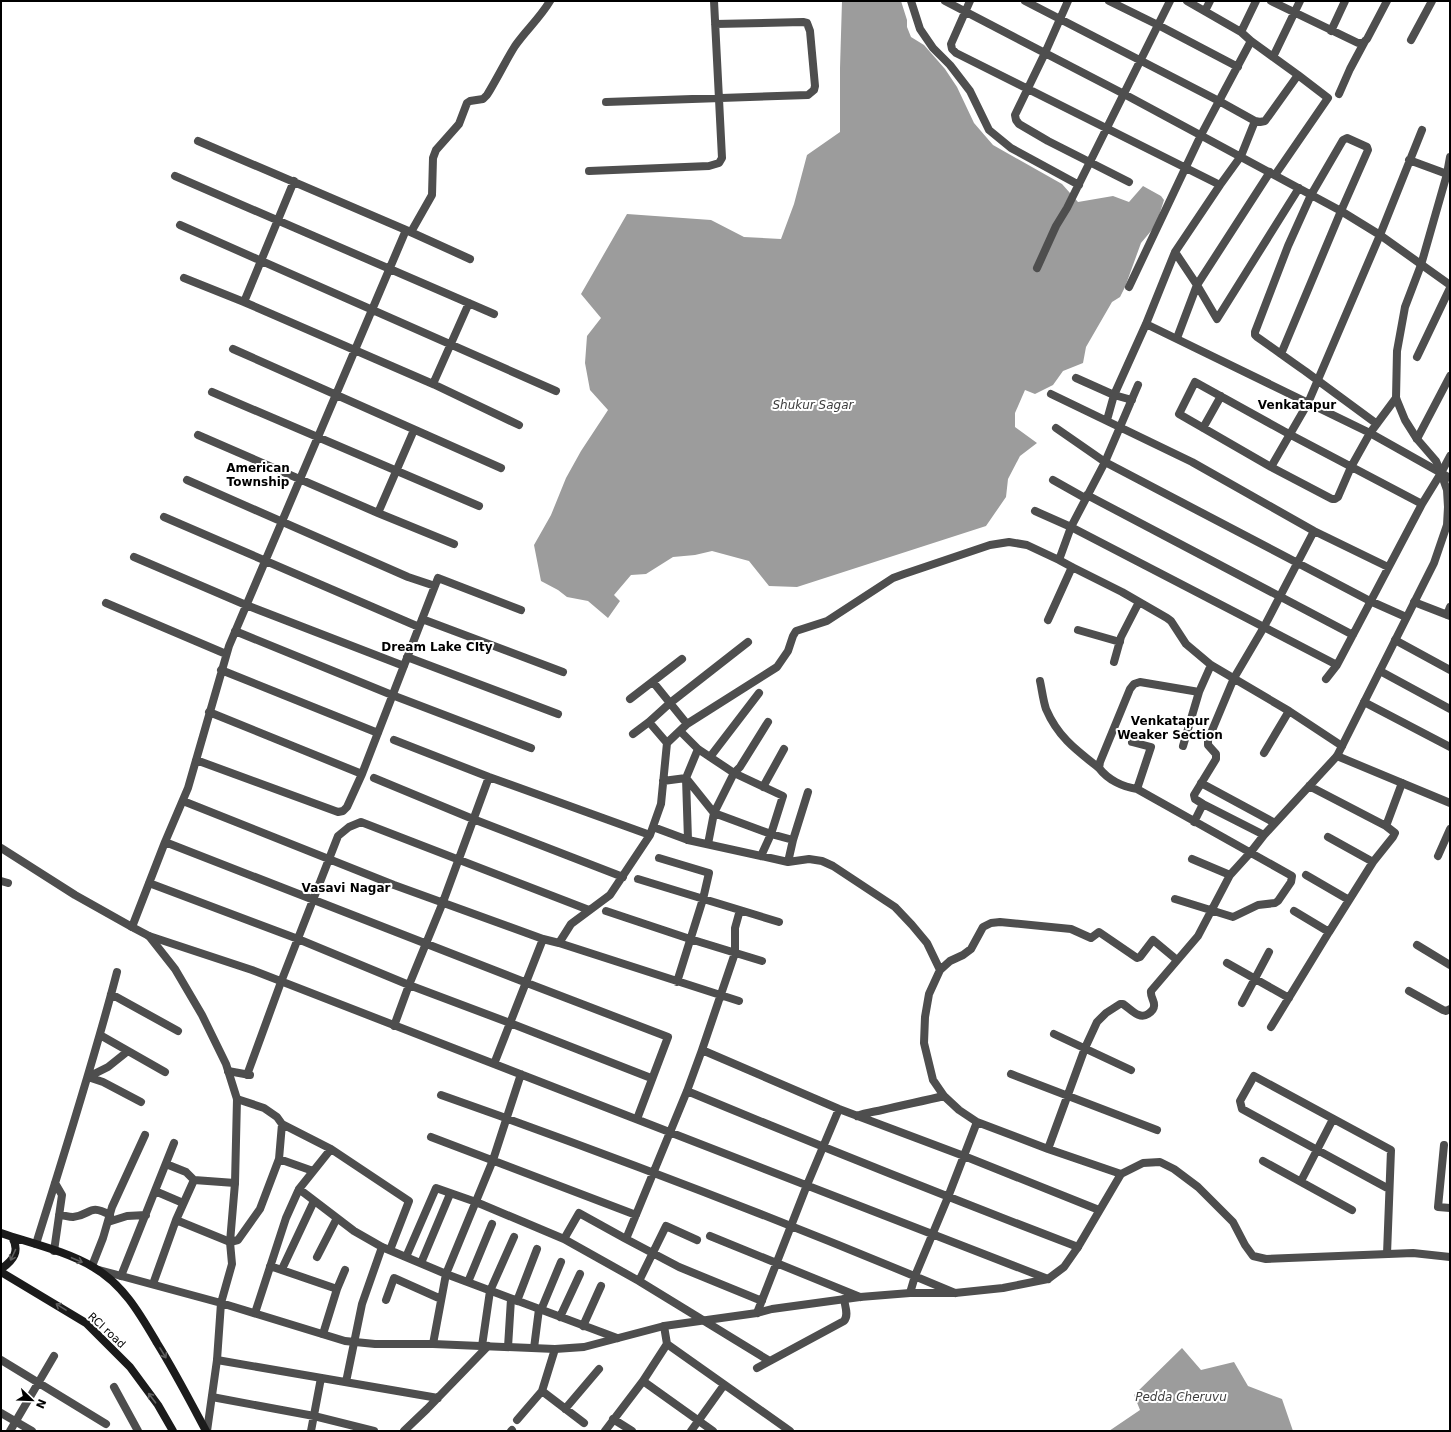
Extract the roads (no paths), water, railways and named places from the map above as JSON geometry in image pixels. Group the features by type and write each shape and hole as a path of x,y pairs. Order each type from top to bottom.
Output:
{"main road":[{"path":"1,1233 36,1244 95,1268 111,1280 122,1291 141,1317 178,1377 207,1431"},
{"path":"1,1270 14,1256 16,1249 12,1237"},
{"name":"RCI road","path":"1,1270 86,1323 130,1367 158,1405 173,1431"}],"street":[{"path":"132,927 188,788 221,670 235,631 389,268 408,231 432,195 433,158 436,150 459,124 467,103 470,101 483,99 487,95 516,46 525,33 536,22 550,1"},
{"path":"589,171 709,166 719,163 722,158 714,1"},
{"path":"911,1 920,30 933,48 950,65 970,91 989,130 1011,148 1079,185"},
{"path":"945,1 1241,156 1340,211 1380,235 1450,285"},
{"path":"970,1 951,44 952,49 956,53 1220,185"},
{"path":"1024,1 1060,18 1220,101 1254,121 1265,121 1298,75"},
{"path":"1068,1 1015,115 1016,120 1019,124 1048,141 1129,182"},
{"path":"1109,1 1238,67"},
{"path":"1037,268 1056,226 1091,162 1170,1"},
{"path":"1177,338 1197,285 1273,174 1328,98 1241,32 1188,1"},
{"path":"1205,11 1210,1"},
{"path":"1241,32 1256,1"},
{"path":"1271,1 1358,43 1363,43 1365,41"},
{"path":"1274,57 1300,1"},
{"path":"1331,30 1346,1"},
{"path":"1339,94 1350,69 1365,41 1368,39 1387,1"},
{"path":"1411,40 1432,1"},
{"path":"606,102 808,95 814,90 815,86 810,30 807,23 715,24"},
{"path":"1129,287 1201,135 1251,41"},
{"path":"1107,420 1114,395 1136,342 1146,324 1175,252 1241,156 1254,121"},
{"path":"1271,467 1308,403 1380,235 1422,130"},
{"path":"1282,354 1340,211 1368,150 1367,147 1345,138 1311,195 1288,246 1255,335 1377,424"},
{"path":"198,141 294,181 470,259"},
{"path":"1048,1149 1085,1048 1097,1022 1106,1013 1120,1004 1123,1004 1139,1016 1144,1016 1152,1011 1154,1008 1154,1003 1151,994 1152,991 1198,936 1230,875 1264,835 1337,756 1434,563 1448,526 1447,490 1436,460 1417,439 1405,420 1396,398 1397,351 1405,307 1421,265 1447,174 1450,157"},
{"path":"1409,160 1447,174"},
{"path":"175,176 494,314"},
{"path":"244,302 260,260 294,181"},
{"path":"1175,252 1217,319 1299,188"},
{"path":"180,225 556,391"},
{"path":"184,278 244,302 433,384 519,425"},
{"path":"1417,358 1450,288"},
{"path":"433,384 469,303"},
{"path":"1146,324 1370,433 1450,478"},
{"path":"233,349 500,468"},
{"path":"1417,439 1450,376"},
{"path":"1076,378 1114,395 1132,400"},
{"path":"1396,398 1370,433 1352,467 1338,497 1335,499 1332,499 1271,467 1179,414 1195,382 1289,434 1352,467 1422,504"},
{"path":"1059,560 1071,527 1105,462 1138,385"},
{"path":"212,392 479,506"},
{"path":"1051,394 1192,462 1314,531 1388,566"},
{"path":"1204,428 1221,396"},
{"path":"1056,428 1105,462 1370,601 1406,617"},
{"path":"378,513 414,430"},
{"path":"198,435 378,513 454,544"},
{"path":"1326,679 1337,665 1388,566 1422,504 1442,473 1450,456"},
{"path":"187,480 408,577 435,586"},
{"path":"1053,480 1353,635"},
{"path":"1035,511 1071,527 1337,665"},
{"path":"164,517 264,561 420,623 563,672"},
{"path":"1264,835 1203,804 1194,797 1216,759 1216,754 1208,745 1208,740 1234,678 1264,626 1314,531"},
{"path":"559,942 571,924 610,895 623,877 651,831 661,804 667,743 687,724 777,667 788,651 792,636 796,631 827,621 893,578 979,549 1009,542 1027,545 1140,602 1171,621 1186,644 1211,665 1289,711 1342,746"},
{"path":"134,557 246,605 404,666"},
{"path":"1048,620 1072,567"},
{"path":"196,760 338,812 343,811 347,807 362,774 438,578 521,610"},
{"path":"1114,662 1120,642 1140,602"},
{"path":"1414,602 1449,613"},
{"path":"106,603 226,654"},
{"path":"1078,630 1120,642"},
{"path":"235,631 392,695 531,748"},
{"path":"1396,640 1450,670"},
{"path":"633,734 748,642"},
{"path":"407,657 558,714"},
{"path":"630,699 682,659"},
{"path":"1183,746 1199,692 1211,665"},
{"path":"221,670 378,733"},
{"path":"1380,671 1450,709"},
{"path":"1040,681 1045,707 1057,730 1070,746 1099,768 1102,772 1118,783 1128,787 1137,788 1194,822 1292,876 1291,882 1280,899 1274,903 1254,907 1233,918 1175,899"},
{"path":"653,682 687,724"},
{"path":"1099,768 1100,762 1130,689 1134,684 1140,682 1199,692"},
{"path":"710,757 760,693"},
{"path":"1364,702 1450,747"},
{"path":"1264,753 1289,711"},
{"path":"209,712 362,774"},
{"path":"649,722 667,743"},
{"path":"708,844 714,813 734,773 740,767 768,722"},
{"path":"680,731 698,749 734,773 783,796 771,834 761,856"},
{"path":"394,740 489,777 651,831 788,862 809,859 822,861 833,866 889,903 912,925 927,943 940,970"},
{"path":"1132,742 1151,748 1137,788"},
{"path":"763,787 784,748"},
{"path":"688,840 686,778 698,749"},
{"path":"1337,756 1450,803"},
{"path":"394,1026 443,902 489,777"},
{"path":"374,778 473,819 623,877"},
{"path":"664,781 686,778"},
{"path":"686,778 714,813 771,834 793,840"},
{"path":"1386,826 1402,783"},
{"path":"1201,784 1275,823"},
{"path":"1271,1027 1373,862 1395,833 1386,826 1309,786"},
{"path":"788,862 793,840 808,792"},
{"path":"183,801 394,885 543,939 559,942 676,982 739,1001"},
{"path":"1194,822 1203,804"},
{"path":"228,1071 249,1075 281,982 329,858 338,836 349,827 361,822 589,910"},
{"path":"1438,856 1450,829"},
{"path":"1328,838 1373,862"},
{"path":"165,842 668,1037 636,1119"},
{"path":"1,848 75,895 149,936 224,960 1048,1279"},
{"path":"659,858 709,873 703,899 676,982"},
{"path":"1192,859 1230,875"},
{"path":"1306,875 1349,900"},
{"path":"638,879 779,922"},
{"path":"149,883 651,1078"},
{"path":"606,910 690,939 762,961"},
{"path":"626,1239 687,1091 721,996 735,953 735,928 740,910"},
{"path":"1294,911 1329,932"},
{"path":"1121,1174 1048,1149 977,1122 959,1110 944,1096 933,1080 924,1043 925,1017 929,994 940,970 950,961 964,955 971,949 984,927 991,923 1000,922 1071,930 1091,938 1099,932 1102,932 1137,958 1153,940 1177,960"},
{"path":"149,936 175,969 202,1015 226,1064 236,1099 235,1183 230,1242 232,1264 220,1303 217,1360 207,1431"},
{"path":"494,1064 543,939"},
{"path":"1417,945 1450,965"},
{"path":"1242,1003 1269,952"},
{"path":"1227,963 1289,998"},
{"path":"36,1244 88,1077 117,972"},
{"path":"1409,991 1443,1010 1446,1011 1450,1009"},
{"path":"111,994 178,1031"},
{"path":"1054,1034 1131,1070"},
{"path":"100,1035 165,1072"},
{"path":"702,1050 839,1109 964,1156 1099,1210"},
{"path":"88,1077 108,1067 128,1051"},
{"path":"433,1344 446,1274 493,1160 521,1074"},
{"path":"1011,1074 1157,1130"},
{"path":"1386,1254 1391,1150 1254,1076 1240,1101 1242,1109 1389,1189"},
{"path":"88,1077 103,1082 141,1102"},
{"path":"687,1091 822,1147 1078,1247"},
{"path":"441,1094 791,1226 955,1293"},
{"path":"857,1116 866,1112 944,1096"},
{"path":"236,1099 264,1108 278,1117 282,1124 331,1149 409,1201 390,1250"},
{"path":"757,1313 822,1147 839,1109"},
{"path":"1301,1182 1333,1119"},
{"path":"910,1293 915,1276 977,1122"},
{"path":"176,1220 230,1242 238,1240 260,1209 279,1159 282,1124"},
{"path":"145,1135 109,1218 95,1268 255,1313 345,1341 375,1344 433,1344 555,1349 584,1347 664,1326 757,1313 772,1309 860,1297 910,1293 955,1293 1003,1288 1048,1279 1064,1267 1078,1247 1121,1174 1143,1163 1160,1162 1174,1169 1198,1187 1233,1222 1245,1245 1253,1256 1266,1259 1413,1253 1450,1257"},
{"path":"431,1137 636,1215"},
{"path":"121,1276 174,1143"},
{"path":"1444,1145 1438,1207 1450,1208"},
{"path":"255,1313 284,1224 299,1189 331,1149"},
{"path":"279,1159 314,1171"},
{"path":"1263,1161 1352,1210"},
{"path":"166,1164 186,1172 194,1180 235,1183"},
{"path":"153,1284 176,1220 194,1180"},
{"path":"54,1251 62,1195 55,1183"},
{"path":"406,1257 436,1188 476,1202 564,1240 639,1281 768,1360"},
{"path":"299,1189 354,1231 382,1247 446,1274 617,1338"},
{"path":"155,1191 183,1203"},
{"path":"421,1263 450,1194"},
{"path":"282,1269 314,1201"},
{"path":"59,1215 72,1217 92,1209 101,1210 109,1218"},
{"path":"564,1240 579,1213 679,1267 762,1301"},
{"path":"109,1218 146,1215"},
{"path":"317,1257 337,1218"},
{"path":"468,1282 492,1224"},
{"path":"639,1281 666,1226 697,1240"},
{"path":"710,1236 860,1297"},
{"path":"404,1431 438,1398 485,1346 490,1290 514,1237"},
{"path":"346,1382 362,1304 382,1247"},
{"path":"508,1348 514,1300 537,1249"},
{"path":"534,1348 540,1309 561,1262"},
{"path":"270,1266 337,1289"},
{"path":"323,1334 337,1289 345,1270"},
{"path":"560,1317 580,1274"},
{"path":"386,1300 394,1278 441,1299"},
{"path":"583,1326 601,1286"},
{"path":"757,1368 768,1360 844,1321 847,1314 844,1299"},
{"path":"604,1431 642,1381 667,1344 664,1326"},
{"path":"667,1344 790,1431"},
{"path":"517,1420 542,1391 555,1349"},
{"path":"10,1431 54,1356"},
{"path":"1,1360 106,1424"},
{"path":"217,1360 438,1398"},
{"path":"565,1409 599,1369"},
{"path":"311,1431 321,1378"},
{"path":"642,1381 713,1431"},
{"path":"691,1431 724,1385"},
{"path":"114,1387 138,1431"},
{"path":"542,1391 584,1423"},
{"path":"212,1397 314,1416 374,1431"},
{"path":"1,1413 32,1431"},
{"path":"613,1419 632,1431"}],"water":[{"name":"Shukur Sagar","path":"842,1 901,1 911,37 924,45 945,69 957,87 974,123 993,145 1062,184 1078,202 1113,196 1129,202 1143,186 1161,196 1164,200 1156,225 1141,243 1125,287 1120,297 1112,302 1086,347 1083,363 1063,371 1053,385 1035,394 1025,390 1015,413 1015,427 1037,443 1020,456 1008,479 1006,497 986,526 797,587 769,586 749,561 712,551 695,555 673,557 646,574 631,575 614,595 620,601 608,618 588,601 567,597 558,590 541,581 534,545 551,515 566,478 581,451 608,410 590,390 585,363 587,336 601,318 581,294 627,214 711,220 744,237 781,239 794,204 807,155 840,132"},
{"name":"Pedda Cheruvu","path":"1182,1348 1201,1370 1234,1362 1248,1386 1282,1399 1293,1431 1109,1431 1140,1410 1134,1395"}],"district":[{"name":"Venkatapur","path":"1297,405"},
{"name":"American Township","path":"258,475"},
{"name":"Dream Lake CIty","path":"437,647"},
{"name":"Venkatapur Weaker Section","path":"1170,728"},
{"name":"Vasavi Nagar","path":"346,888"}]}
